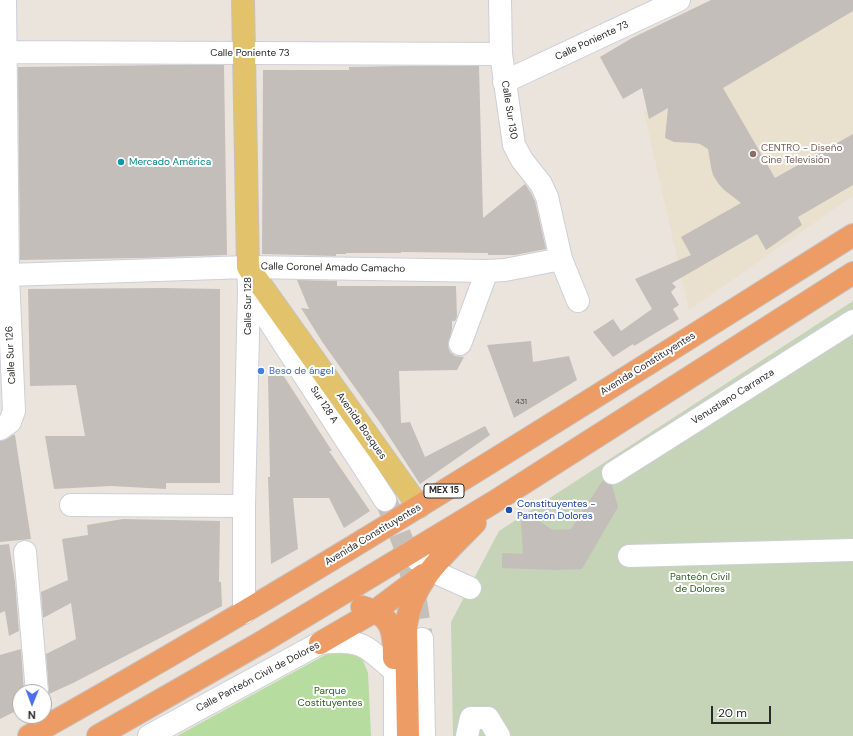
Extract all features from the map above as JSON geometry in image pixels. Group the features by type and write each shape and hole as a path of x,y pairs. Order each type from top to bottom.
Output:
{"highway":[{"name":"Avenida Constituyentes","path":"36,727 244,613 419,507 853,235"},
{"path":"98,736 256,646 494,502 853,273"},
{"path":"320,642 375,611 430,570 494,502"},
{"path":"408,736 407,619 417,591 430,570"},
{"path":"324,605 346,605 375,611 383,616 392,632 395,671"}],"main road":[{"name":"Calle Sur 128","path":"242,0 248,267"},
{"name":"Avenida Bosques","path":"248,267 419,507"}],"street":[{"name":"Calle Sur 126","path":"4,0 2,52 8,275 14,411 5,426"},
{"name":"Calle Sur 130","path":"500,0 501,54 514,145 522,160 541,184 547,197 561,259 578,301"},
{"name":"Calle Poniente 73","path":"504,82 679,0"},
{"name":"Calle Poniente 73","path":"2,52 501,54"},
{"name":"Calle Coronel Amado Camacho","path":"8,275 248,267 487,271 505,270 561,259"},
{"name":"Calle Sur 128","path":"244,613 244,506 249,290 248,267"},
{"path":"460,344 487,271"},
{"name":"Sur 128 A","path":"249,290 385,500"},
{"name":"Venustiano Carranza","path":"613,473 853,321"},
{"path":"71,505 244,506"},
{"path":"629,556 853,550"},
{"path":"25,552 36,684"},
{"path":"410,553 430,570 470,588"},
{"path":"422,639 424,736"},
{"name":"Calle Panteón Civil de Dolores","path":"149,736 320,642 344,642 357,644 364,647 395,671"},
{"path":"395,671 395,736"},
{"path":"467,736 471,718 488,718 499,736"}],"shaded area":[{"name":"CENTRO - Diseño Cine Televisión","path":"828,0 853,0 853,196 689,310 644,112"}],"green space":[{"name":"Panteón Civil de Dolores","path":"853,301 853,736 453,736 451,622 499,531"},
{"name":"Parque Costituyentes","path":"338,648 361,656 368,673 371,736 177,736"}],"building":[{"path":"711,0 853,0 853,11 723,88 775,178 853,134 853,185 798,217 802,225 766,250 757,234 672,283 676,287 671,292 679,305 673,309 679,319 634,346 633,344 613,357 593,332 613,319 621,331 652,309 635,279 691,255 681,237 741,203 723,189 713,175 708,149 700,144 674,142 665,138 668,108 649,119 642,88 623,99 600,57 632,38"},
{"name":"Mercado América","path":"224,65 227,255 20,260 18,67"},
{"path":"479,66 483,218 525,184 535,201 546,249 515,255 488,255 488,253 401,252 346,253 336,254 336,256 262,254 263,70 349,70 349,67"},
{"path":"297,280 337,281 337,286 456,286 457,317 455,321 452,321 452,329 448,346 450,352 455,356 464,357 457,370 399,371 401,423 410,422 425,457 485,426 490,435 420,484 381,424 323,343 301,308 309,309"},
{"path":"28,289 220,289 220,483 166,483 166,489 111,486 54,489 45,436 85,436 76,385 30,386"},
{"path":"531,341 533,362 569,356 577,380 514,418 487,345"},
{"path":"283,375 332,451 329,451 370,511 344,528 329,498 293,498 298,549 271,564 268,477 270,477 268,376"},
{"path":"15,435 31,539 0,542 0,441"},
{"path":"603,480 607,484 612,485 618,507 582,569 556,570 502,568 502,553 523,554 521,521 534,518 553,530 571,529"},
{"path":"123,519 220,521 219,582 221,582 222,606 52,693 52,684 48,684 46,654 76,639 71,603 43,618 41,592 68,580 62,539 88,535 87,525"},
{"path":"9,544 15,582 19,631 9,636 5,611 0,613 0,545"},
{"path":"21,649 23,684 12,684 12,713 0,719 0,655"}],"tunnel":[{"path":"387,503 403,542 413,582 422,639"}],"place":[{"name":"CENTRO - Diseño Cine Televisión","path":"753,154"},
{"name":"Mercado América","path":"121,162"},
{"name":"Beso de ángel","path":"261,371"},
{"name":"Constituyentes - Panteón Dolores","path":"509,510"}]}
